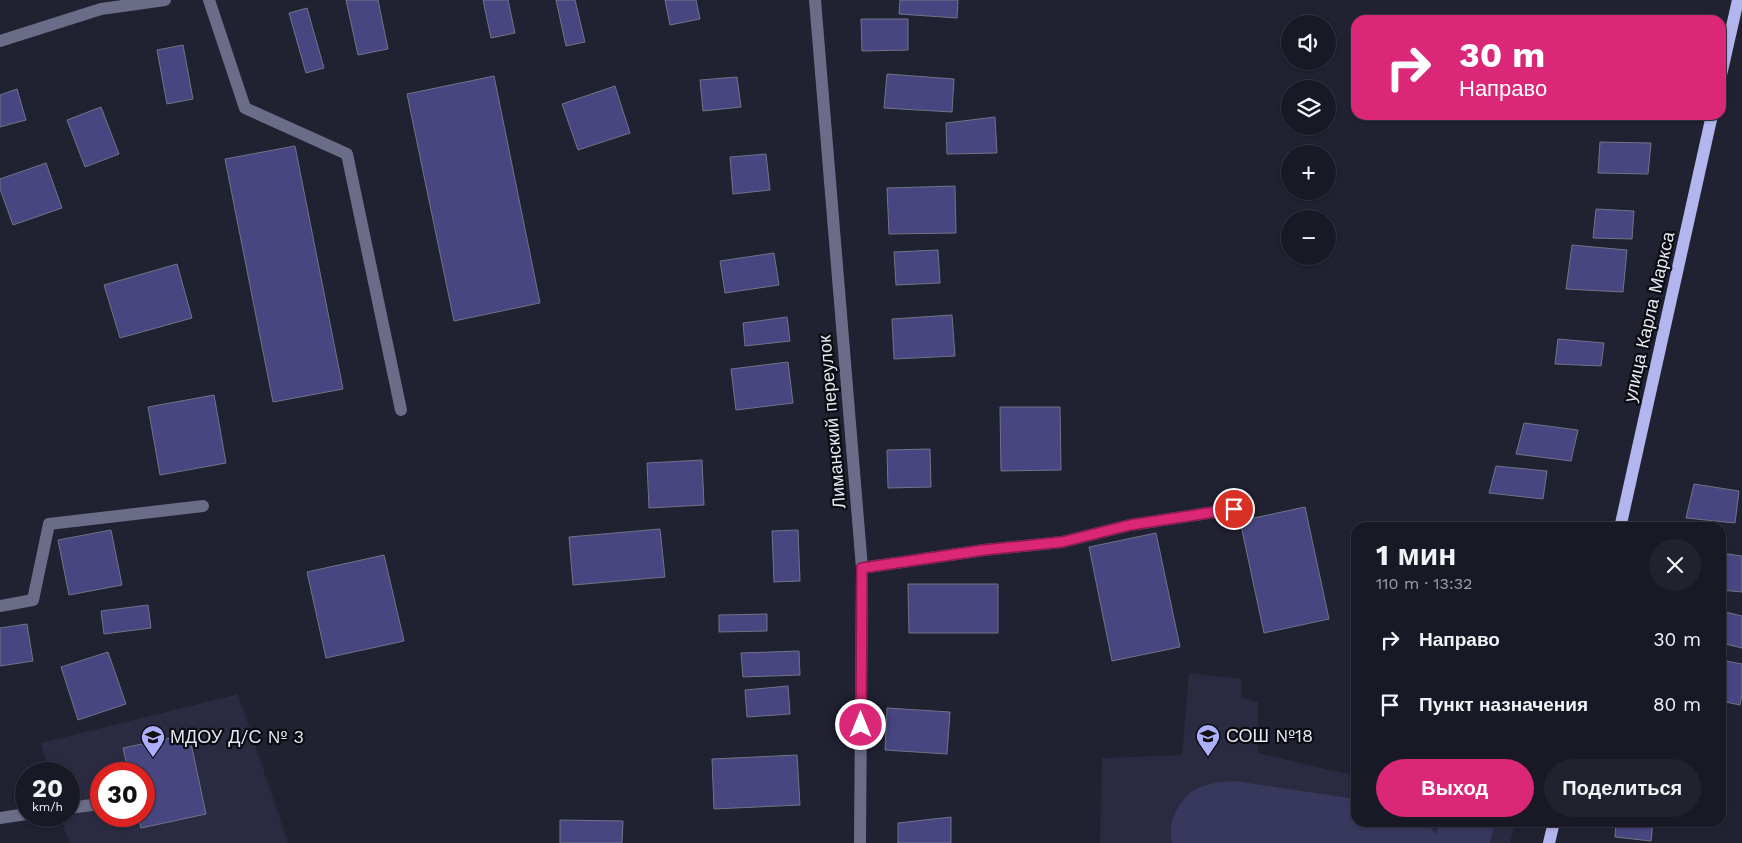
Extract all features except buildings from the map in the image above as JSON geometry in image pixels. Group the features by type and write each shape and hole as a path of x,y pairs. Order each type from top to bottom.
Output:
{"main road":[{"path":"1726,52 1738,0"},
{"name":"улица Карла Маркса","path":"1621,522 1711,120"},
{"path":"1549,843 1553,827"}],"street":[{"path":"0,41 99,4 164,0"},
{"path":"209,0 245,108 347,154 401,410"},
{"name":"Лиманский переулок","path":"815,0 862,568 860,843"},
{"path":"0,606 33,600 49,524 203,506"},
{"path":"862,568 984,550 1062,542 1130,525 1234,509"},
{"path":"0,818 15,816"}],"shaded area":[{"name":"СОШ №18","path":"1189,673 1242,679 1241,698 1258,702 1258,753 1351,775 1351,827 1514,827 1510,843 1100,843 1102,758 1182,755"},
{"name":"МДОУ Д/С № 3","path":"238,694 288,843 69,843 64,827 80,827 80,762 47,762 41,743"},
{"path":"1234,781 1351,798 1351,827 1430,827 1436,834 1438,827 1494,827 1490,843 1172,843 1172,825 1178,807 1184,799 1198,788 1213,783"}],"place":[{"name":"СОШ №18","path":"1208,757"},
{"name":"МДОУ Д/С № 3","path":"153,758"}],"route":[{"path":"861,725 862,568 984,550 1062,542 1130,525 1234,509"}]}
